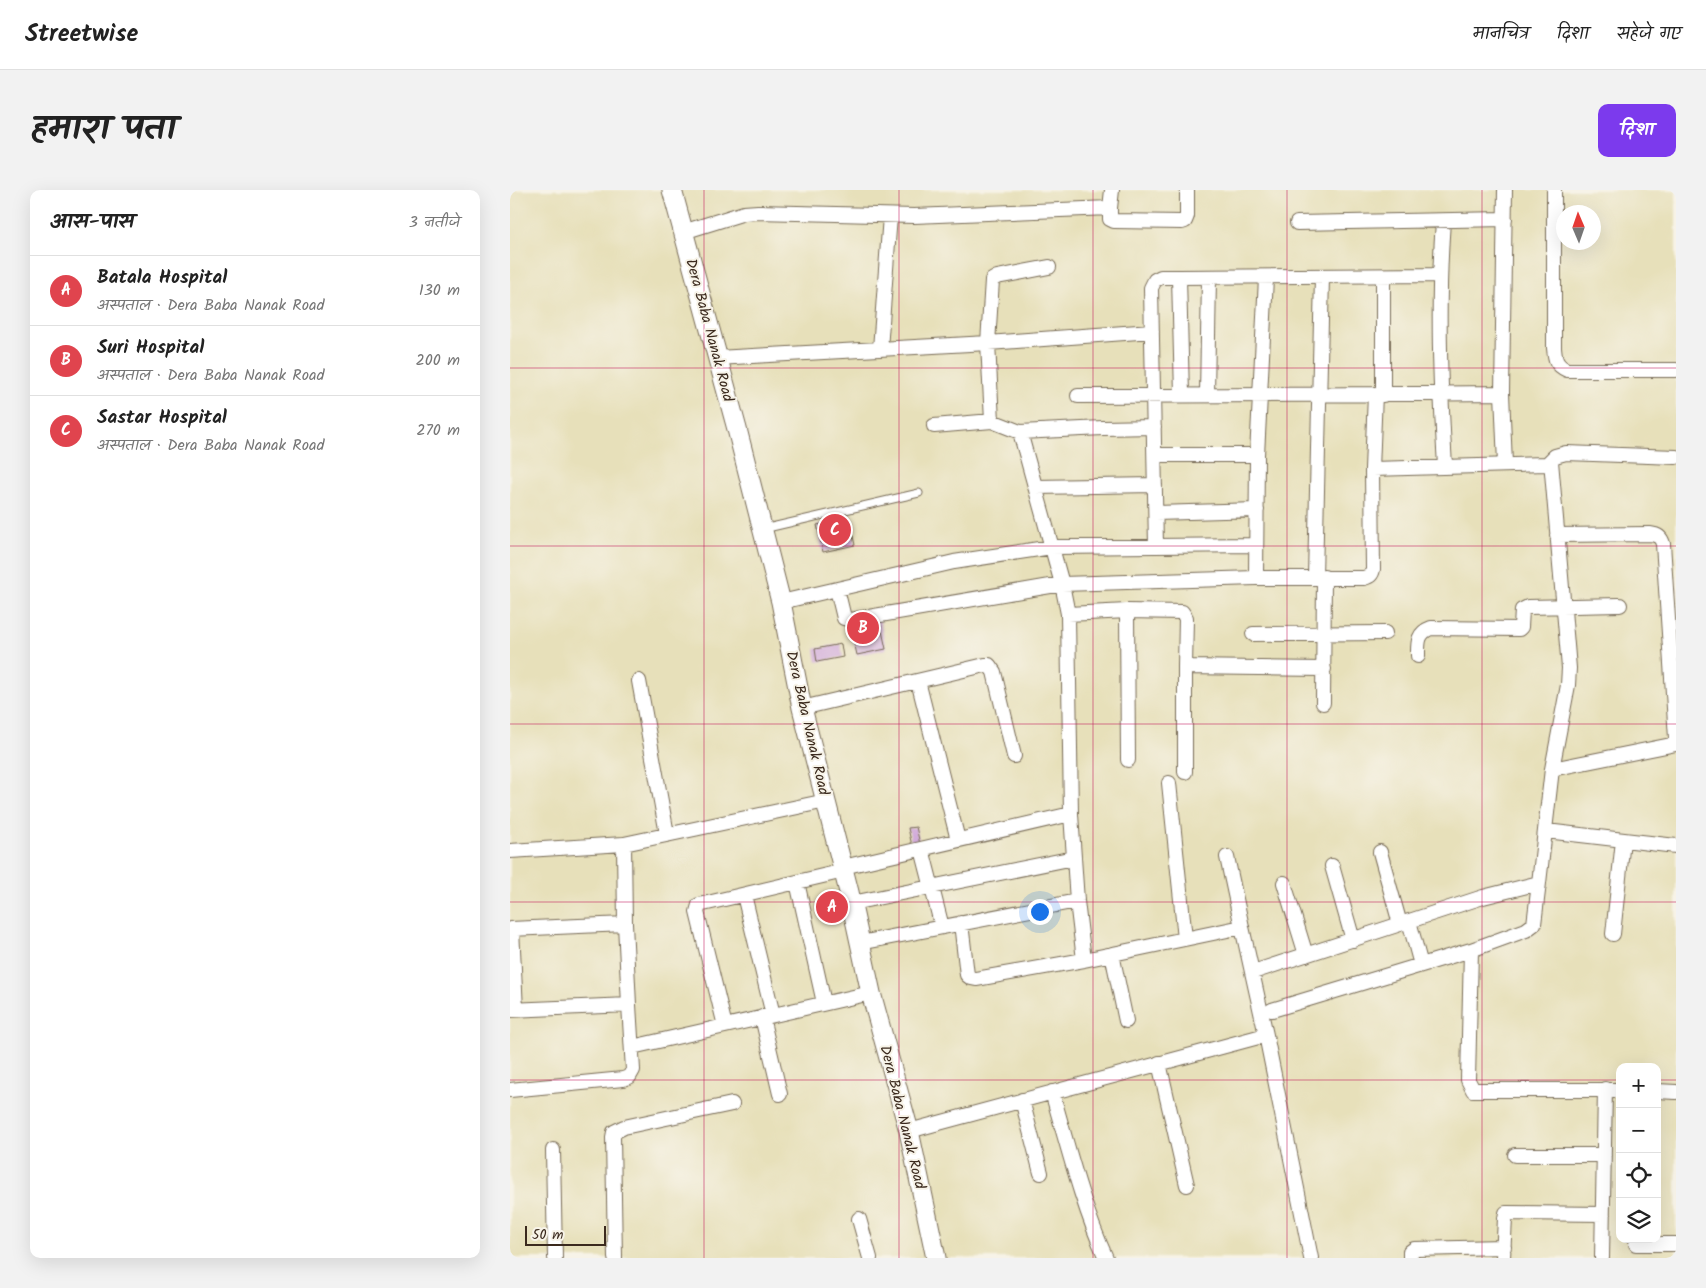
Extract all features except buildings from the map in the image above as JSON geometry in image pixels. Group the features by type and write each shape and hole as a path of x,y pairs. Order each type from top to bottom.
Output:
{"main road":[{"name":"Dera Baba Nanak Road","path":"672,190 763,529 781,602 802,708 852,903 871,993 909,1131 936,1258"}],"street":[{"path":"1112,190 1110,219 1114,221 1182,222 1185,221 1187,216 1187,190"},
{"path":"1505,190 1502,393 1505,464"},
{"path":"1554,190 1554,348 1558,366 1567,370 1676,370"},
{"path":"683,232 744,213 890,216 1110,208"},
{"path":"880,349 890,216"},
{"path":"1297,224 1505,219"},
{"path":"1443,221 1439,276 1440,394 1444,466"},
{"path":"992,421 988,343 992,280 996,277 1049,267"},
{"path":"1156,546 1151,288 1157,278 1439,276"},
{"path":"1180,277 1182,395"},
{"path":"1322,277 1320,578 1324,634 1323,703"},
{"path":"836,589 844,618 851,620 1062,584 1256,578 1364,578 1372,574 1372,469 1379,394 1383,277"},
{"path":"1207,395 1209,278"},
{"path":"1256,578 1257,455 1266,278"},
{"path":"717,358 988,343 1152,331"},
{"path":"1078,396 1261,394 1320,396 1502,393"},
{"path":"934,426 992,421 1020,432 1154,427"},
{"path":"1020,432 1062,584 1068,614 1074,858 1084,960"},
{"path":"1372,469 1541,464 1551,461 1555,456 1566,453 1676,457"},
{"path":"1154,455 1257,455"},
{"path":"1272,1010 1421,966 1531,928 1536,918 1552,769 1568,685 1569,668 1551,461"},
{"path":"1035,487 1155,485"},
{"path":"1156,513 1257,510"},
{"path":"1557,535 1657,534 1661,538 1663,544 1676,738"},
{"path":"781,602 954,562 1052,547 1256,545"},
{"path":"1418,656 1420,635 1431,628 1519,629 1524,608 1620,605"},
{"path":"1068,614 1127,611 1179,611 1185,614 1186,772"},
{"path":"1127,611 1128,760"},
{"path":"1253,634 1385,633"},
{"path":"802,708 989,665 994,672 1014,756"},
{"path":"1185,667 1324,669"},
{"path":"639,681 667,834"},
{"path":"918,681 958,840"},
{"path":"1552,769 1676,744"},
{"path":"1169,782 1186,939"},
{"path":"510,851 624,844 826,801"},
{"path":"725,1026 697,908 702,904 797,882 958,840 1072,814"},
{"path":"1546,830 1676,846"},
{"path":"1613,934 1623,840"},
{"path":"510,1090 623,1079 629,1077 633,1070 625,924 624,844"},
{"path":"922,849 942,927"},
{"path":"1380,852 1421,966"},
{"path":"1227,857 1253,972 1310,1258"},
{"path":"852,903 1074,858"},
{"path":"1332,866 1353,940"},
{"path":"797,882 824,1003"},
{"path":"1284,883 1306,955"},
{"path":"1253,972 1483,897 1539,883"},
{"path":"744,895 768,1016 780,1094"},
{"path":"860,943 1077,901"},
{"path":"625,924 511,929 513,1010 629,1005"},
{"path":"961,924 967,975 976,979 1084,960 1242,927"},
{"path":"1471,950 1468,1080 1473,1090 1616,1090"},
{"path":"1112,954 1126,1021"},
{"path":"632,1046 871,993"},
{"path":"909,1131 1266,1035"},
{"path":"1159,1063 1187,1185"},
{"path":"1602,1258 1605,1089"},
{"path":"1661,1091 1676,1092"},
{"path":"1052,1092 1078,1180 1099,1243 1106,1258"},
{"path":"1022,1100 1041,1173"},
{"path":"614,1258 614,1132 624,1127 732,1104"},
{"path":"553,1150 555,1258"},
{"path":"1515,1155 1604,1155"},
{"path":"1410,1258 1410,1252 1414,1249 1504,1253 1506,1213 1603,1214"},
{"path":"859,1219 870,1258"},
{"path":"1636,1244 1676,1244"}],"lane":[{"path":"763,529 919,492"}],"place":[{"name":"Sastar Hospital","path":"835,530"},
{"name":"Suri Hospital","path":"863,628"},
{"name":"Batala Hospital","path":"832,907"}]}
